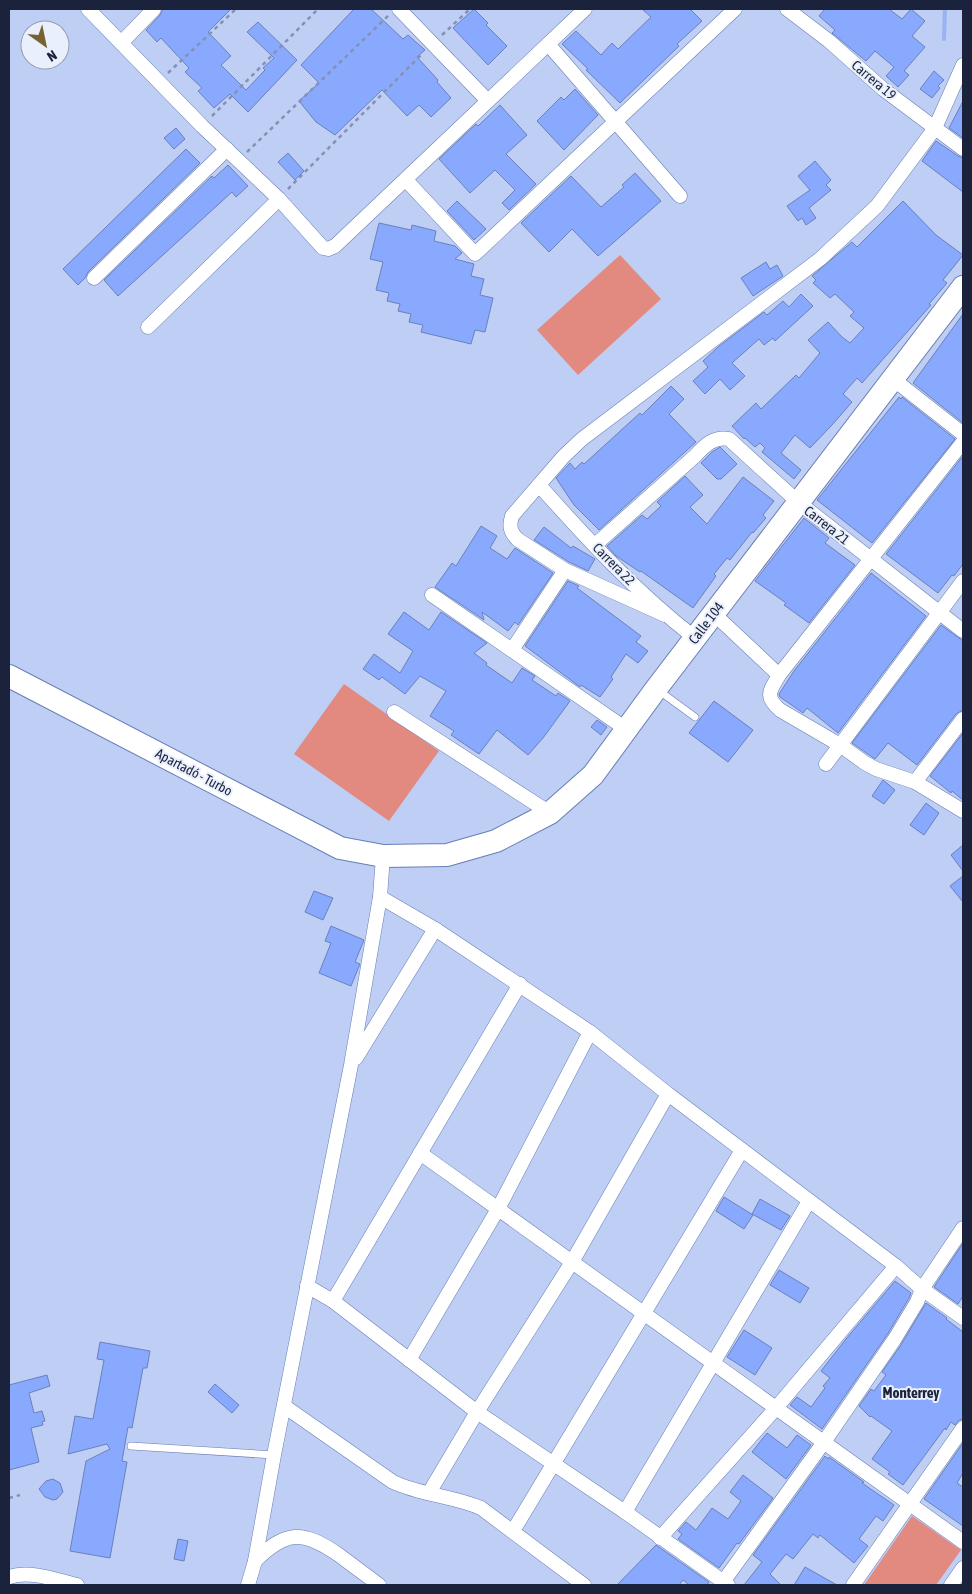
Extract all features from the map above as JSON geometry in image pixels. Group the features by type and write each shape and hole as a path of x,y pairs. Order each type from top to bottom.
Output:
{"main road":[{"name":"Calle 104","path":"383,856 446,855 496,841 550,813 593,775 713,613 963,287"},
{"name":"Apartadó - Turbo","path":"9,676 340,848 383,856"}],"street":[{"path":"88,9 202,126 279,198 323,248 328,249 335,246 406,180 585,9"},
{"path":"121,43 154,9"},
{"path":"406,180 474,254 735,9"},
{"name":"Carrera 19","path":"788,9 829,41 883,90 963,149"},
{"path":"394,12 433,44 488,101"},
{"path":"548,44 680,196"},
{"path":"665,615 565,570 517,539 509,525 512,516 582,438 820,259 876,206 935,128 963,65"},
{"path":"94,278 227,149"},
{"path":"148,327 279,198"},
{"path":"893,379 963,434"},
{"name":"Carrera 21","path":"594,545 704,446 713,440 729,439 798,502 963,631"},
{"path":"963,442 779,675 770,691 770,698 780,710 840,745 876,769 915,782 963,811"},
{"name":"Carrera 22","path":"539,485 594,545 665,615 695,638"},
{"path":"512,650 565,570"},
{"path":"826,764 963,581"},
{"path":"432,595 626,729"},
{"path":"713,613 779,675"},
{"path":"394,712 550,813"},
{"path":"915,782 963,719"},
{"path":"248,1585 255,1561 351,1065 380,897 383,856"},
{"path":"380,897 435,928 590,1032 668,1094 896,1266 922,1289 963,1318"},
{"path":"351,1065 435,928"},
{"path":"333,1301 520,984"},
{"path":"409,1360 498,1209 590,1032"},
{"path":"430,1493 477,1412 572,1262 668,1094"},
{"path":"513,1531 742,1150"},
{"path":"420,1153 963,1542"},
{"path":"625,1512 810,1201"},
{"path":"307,1286 333,1301 477,1412 625,1512 725,1584 894,1340 917,1302 922,1289 963,1228"},
{"path":"660,1538 776,1408 896,1266"},
{"path":"284,1406 393,1482 407,1488 468,1502 481,1508 584,1585"},
{"path":"853,1585 963,1428"},
{"path":"255,1561 271,1546 283,1540 295,1537 308,1538 322,1544 379,1585"},
{"path":"951,1585 963,1568"},
{"path":"9,1577 36,1576 77,1585"}],"lane":[{"path":"656,689 695,717"},
{"path":"131,1446 274,1455"}],"path":[{"path":"159,82 236,9"},
{"path":"202,126 318,9"},
{"path":"279,198 470,9"},
{"path":"239,160 394,12"},
{"path":"9,1498 20,1495"}],"shaded area":[{"path":"620,255 661,299 578,375 537,330"},
{"path":"344,684 439,751 389,821 294,754"},
{"path":"912,1516 961,1550 936,1585 864,1585"}],"building":[{"path":"163,9 231,9 208,32 231,56 221,65 246,90 265,70 263,68 274,58 247,32 258,22 297,60 248,112 230,94 214,108 198,91 202,88 185,72 189,68 161,38 157,42 146,30"},
{"path":"354,9 371,9 403,39 408,35 425,50 417,57 451,98 431,117 419,105 407,116 382,90 335,135 316,122 299,101 319,83 301,65"},
{"path":"474,9 488,23 486,25 507,46 488,65 453,28"},
{"path":"642,9 690,9 702,21 620,103 562,44 576,31 601,55 612,43 618,49 651,17"},
{"path":"825,9 889,9 902,19 911,9 925,21 912,36 925,47 904,71 909,75 898,87 886,76 894,67 875,51 866,61 832,33 835,30 819,16"},
{"path":"934,71 944,80 938,86 940,88 932,98 920,89"},
{"path":"575,89 598,115 564,150 537,121 561,97 564,100"},
{"path":"963,101 963,138 949,128"},
{"path":"500,105 527,135 506,154 536,184 509,210 502,203 515,190 495,170 470,193 439,159 476,124 478,126"},
{"path":"176,128 185,139 174,149 164,138"},
{"path":"936,141 963,158 963,192 922,161"},
{"path":"186,149 200,163 88,272 78,285 63,269"},
{"path":"288,153 304,171 295,180 278,162"},
{"path":"815,161 831,180 826,185 831,190 809,208 816,218 806,225 802,218 798,221 787,206 810,190 798,176"},
{"path":"228,165 248,186 236,197 232,192 118,296 104,280 212,176 214,178"},
{"path":"635,173 661,201 598,256 572,229 549,252 521,223 571,176 601,207 624,187 622,185"},
{"path":"457,201 486,229 474,240 447,211"},
{"path":"903,201 936,235 963,255 943,280 947,283 929,304 931,305 862,383 857,378 843,394 852,402 832,425 810,448 795,435 781,453 801,470 794,479 762,452 765,448 760,443 755,447 744,439 732,426 756,403 761,409 796,375 799,378 820,353 808,340 828,322 850,343 864,328 850,316 854,312 835,294 830,298 813,283 816,280 812,276 852,242 857,247"},
{"path":"379,223 411,230 412,225 436,231 434,241 455,246 462,253 455,259 474,264 471,276 484,279 480,295 493,298 485,332 475,330 471,344 421,332 423,325 409,322 411,314 398,311 400,304 387,301 389,293 376,290 383,262 370,259"},
{"path":"766,262 770,269 777,265 783,276 753,296 741,278"},
{"path":"801,294 813,306 775,341 773,338 764,345 759,339 732,363 745,376 730,390 720,379 705,394 693,381 708,367 703,361 718,347 764,312 767,315 783,301 789,307"},
{"path":"963,314 963,423 913,383"},
{"path":"671,386 684,399 669,414 696,442 599,530 574,505 556,478 570,463 575,469 582,462 584,464 640,413 642,415"},
{"path":"899,397 901,399 902,397 955,439 872,543 817,500"},
{"path":"720,447 737,464 721,479 717,479 701,463"},
{"path":"963,456 963,564 938,593 886,554"},
{"path":"685,476 703,495 690,507 707,524 743,477 774,501 763,515 766,518 752,532 730,560 727,558 714,574 716,576 693,608 641,571 616,556 607,546 642,515 647,519 661,506 657,502"},
{"path":"804,518 829,538 825,543 855,565 809,623 784,605 786,603 755,581"},
{"path":"481,526 497,536 490,548 507,559 515,548 553,573 518,625 515,622 508,631 482,612 484,620 435,587 452,563 456,566"},
{"path":"544,527 571,548 573,546 595,559 588,571 569,562 534,540"},
{"path":"871,573 926,616 838,733 807,708 803,713 780,697 779,694 794,671"},
{"path":"568,581 579,586 577,588 641,636 636,642 648,651 638,663 626,654 611,677 613,679 600,697 581,685 580,687 525,646"},
{"path":"404,612 429,630 441,612 487,643 474,653 487,663 486,665 512,683 522,668 535,676 532,680 556,696 558,693 570,701 528,755 497,730 479,754 451,735 454,731 430,716 446,691 420,676 405,694 382,677 379,680 363,669 374,654 400,673 413,651 388,634"},
{"path":"941,625 963,641 963,710 956,714 917,765 888,743 875,759 852,743"},
{"path":"714,701 753,730 728,762 689,733"},
{"path":"597,720 607,727 601,735 591,727"},
{"path":"963,733 963,800 930,776"},
{"path":"883,780 895,790 884,804 872,796"},
{"path":"926,803 939,813 924,835 910,825"},
{"path":"963,845 963,871 951,855"},
{"path":"963,876 963,902 950,886"},
{"path":"314,891 333,898 323,920 305,912"},
{"path":"331,926 364,940 355,962 360,964 351,986 319,973 331,943 325,941"},
{"path":"724,1197 753,1215 744,1229 716,1211"},
{"path":"760,1199 790,1216 781,1230 752,1214"},
{"path":"963,1243 963,1296 958,1304 934,1287"},
{"path":"779,1270 809,1288 800,1303 770,1285"},
{"path":"895,1281 911,1293 909,1298 887,1335 822,1429 790,1405 797,1397 811,1407 830,1378 821,1371"},
{"path":"926,1303 963,1332 963,1419 959,1420 955,1425 951,1422 946,1430 945,1428 903,1485 888,1474 890,1472 872,1459 892,1431 870,1417 859,1406 871,1389 874,1391 886,1375 882,1372 901,1345"},
{"path":"744,1330 772,1348 755,1375 727,1357"},
{"path":"100,1342 150,1351 147,1368 143,1368 132,1428 128,1427 122,1461 127,1462 110,1558 70,1551 86,1461 110,1449 107,1444 68,1454 75,1416 93,1419 104,1360 97,1359"},
{"path":"47,1375 50,1386 29,1393 34,1413 42,1411 45,1421 42,1422 43,1425 31,1428 39,1462 9,1470 9,1385"},
{"path":"215,1384 239,1405 232,1413 208,1392"},
{"path":"767,1433 787,1448 797,1435 811,1445 786,1479 752,1452"},
{"path":"963,1443 963,1473 957,1483 963,1487 963,1526 924,1499"},
{"path":"825,1456 828,1459 829,1457 894,1505 883,1521 876,1516 859,1539 868,1546 854,1563 820,1535 818,1538 813,1534 793,1559 786,1554 770,1574 781,1585 744,1585 762,1562 753,1555"},
{"path":"743,1475 773,1498 719,1568 678,1539 682,1534 678,1531 686,1522 696,1530 712,1508 728,1519 741,1501 730,1492"},
{"path":"53,1479 60,1483 63,1492 57,1499 53,1500 45,1497 39,1489 46,1481"},
{"path":"178,1539 188,1541 184,1561 174,1559"},
{"path":"656,1545 709,1582 707,1585 689,1585 683,1580 679,1585 617,1585"},
{"path":"805,1567 837,1585 794,1585"}],"waterway":[{"path":"944,39 945,9"}],"district":[{"name":"Monterrey","path":"911,1393"}]}
